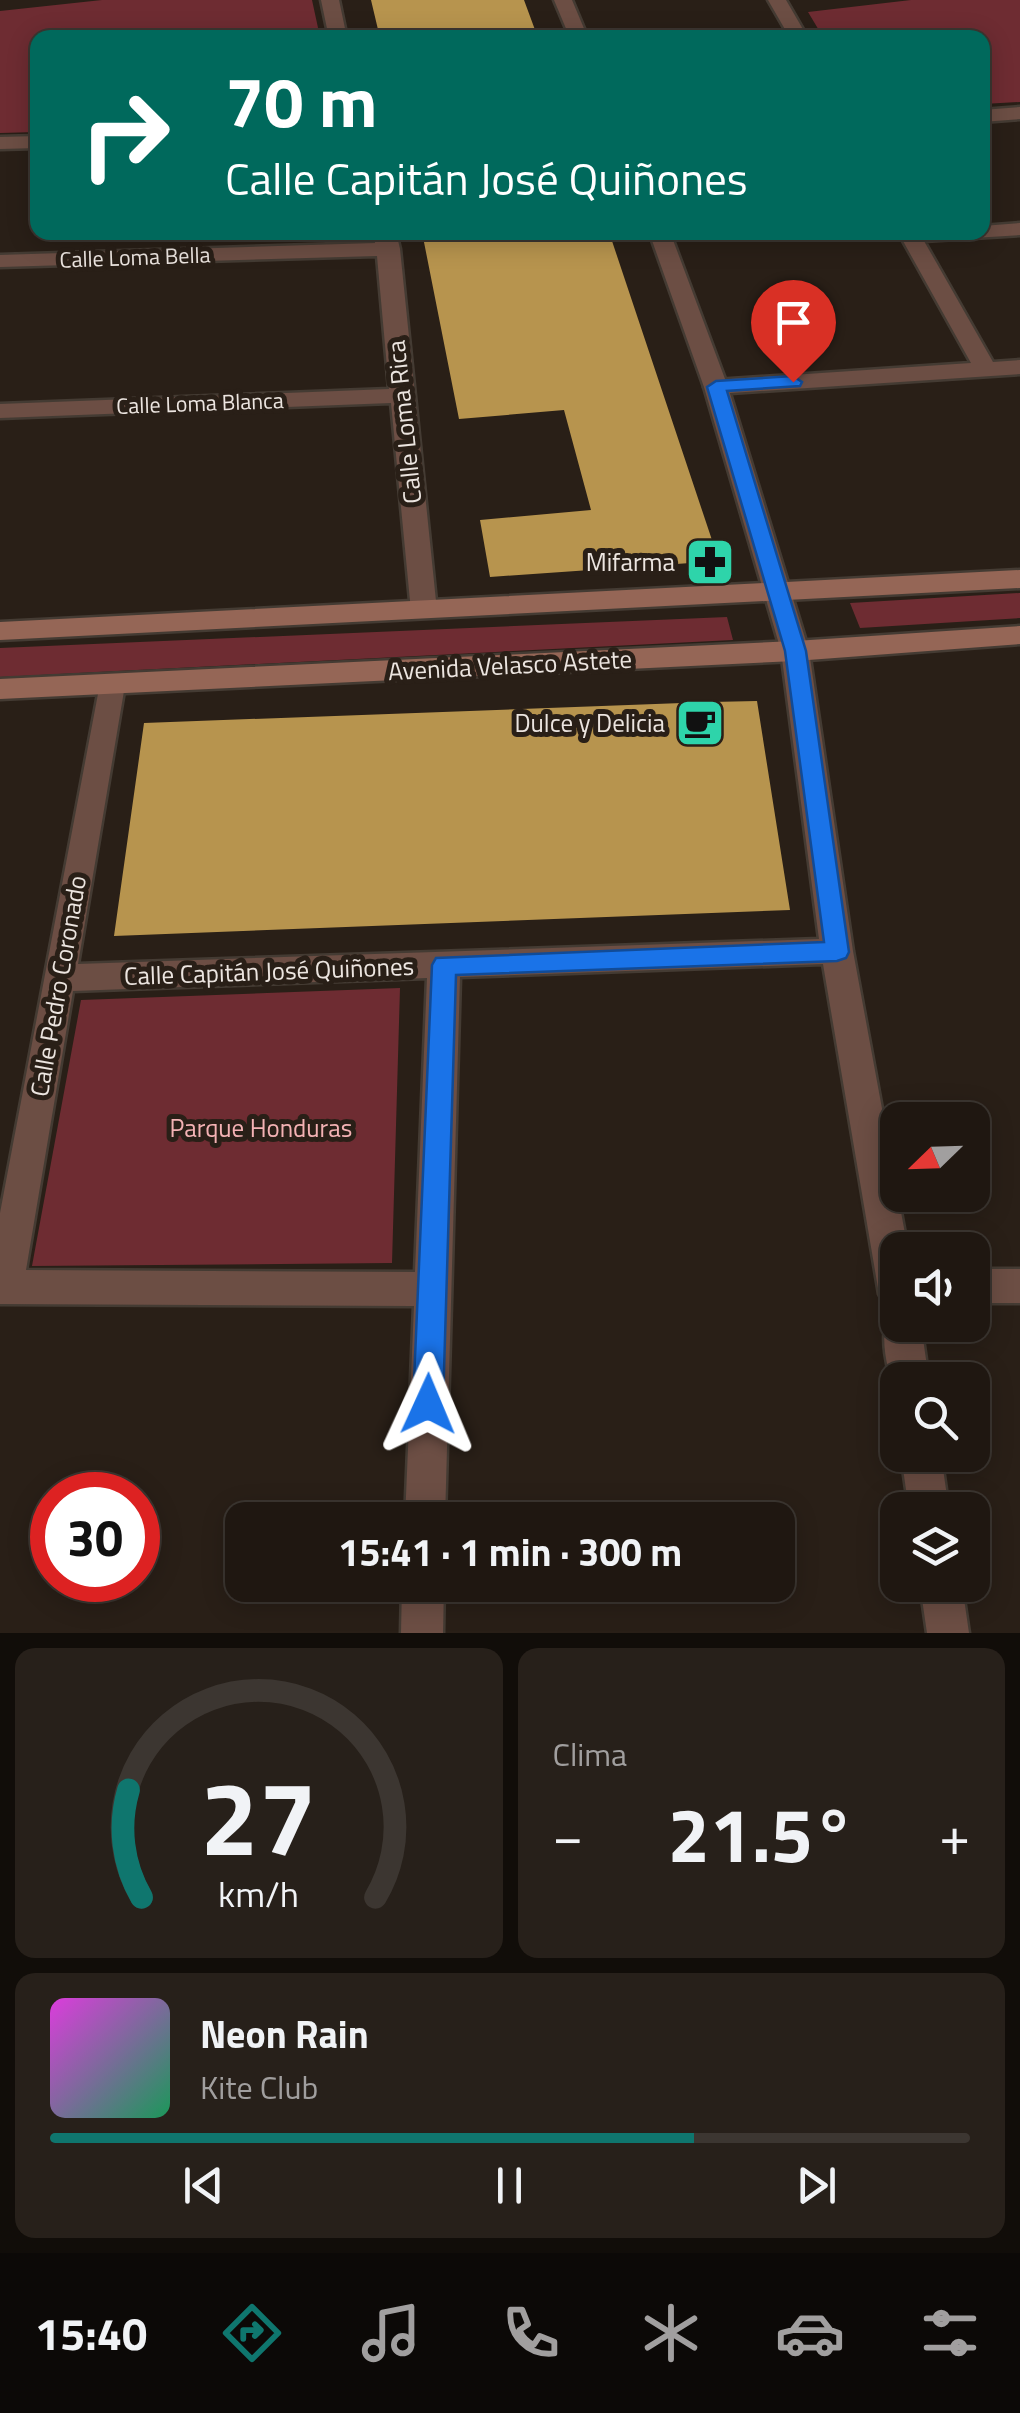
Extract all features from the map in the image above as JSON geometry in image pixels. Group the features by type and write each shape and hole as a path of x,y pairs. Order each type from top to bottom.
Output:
{"main road":[{"path":"0,632 1020,579"},
{"name":"Avenida Velasco Astete","path":"0,690 796,651 1020,635"}],"street":[{"path":"330,0 336,30"},
{"path":"563,0 576,30"},
{"path":"783,2 795,30"},
{"path":"990,115 1020,113"},
{"path":"0,143 30,142"},
{"path":"990,231 1020,229"},
{"path":"663,240 716,387 796,651 837,952 887,1232"},
{"path":"912,240 986,369"},
{"name":"Calle Loma Bella","path":"0,261 387,241"},
{"name":"Calle Loma Rica","path":"387,241 424,611"},
{"path":"716,387 1020,368"},
{"name":"Calle Loma Blanca","path":"0,411 401,396"},
{"name":"Calle Pedro Coronado","path":"3,1287 111,685"},
{"name":"Calle Capitán José Quiñones","path":"60,978 837,952"},
{"path":"425,1502 444,965"},
{"path":"990,1286 1020,1286"},
{"path":"3,1287 431,1289"},
{"path":"422,1633 423,1602"},
{"path":"943,1602 948,1633"}],"green space":[{"path":"102,0 312,0 318,30 30,30 30,132 0,133 0,11"},
{"path":"911,0 1020,0 1020,102 990,104 990,30 819,30 808,12"},
{"path":"1020,593 1020,618 860,628 850,603"},
{"path":"727,617 733,640 0,677 0,648"},
{"name":"Parque Honduras","path":"400,988 392,1263 32,1266 81,1000"}],"building":[{"path":"371,0 524,0 535,30 378,30"},
{"path":"424,240 612,240 719,561 490,577 480,520 591,510 564,410 459,419"},
{"path":"757,701 790,910 114,936 144,723 682,703 689,745 719,743 711,702"}],"place":[{"name":"Mifarma","path":"710,562"},
{"name":"Dulce y Delicia","path":"700,723"}],"route":[{"path":"428,1404 444,965 837,952 796,651 716,387 793,382"}]}
